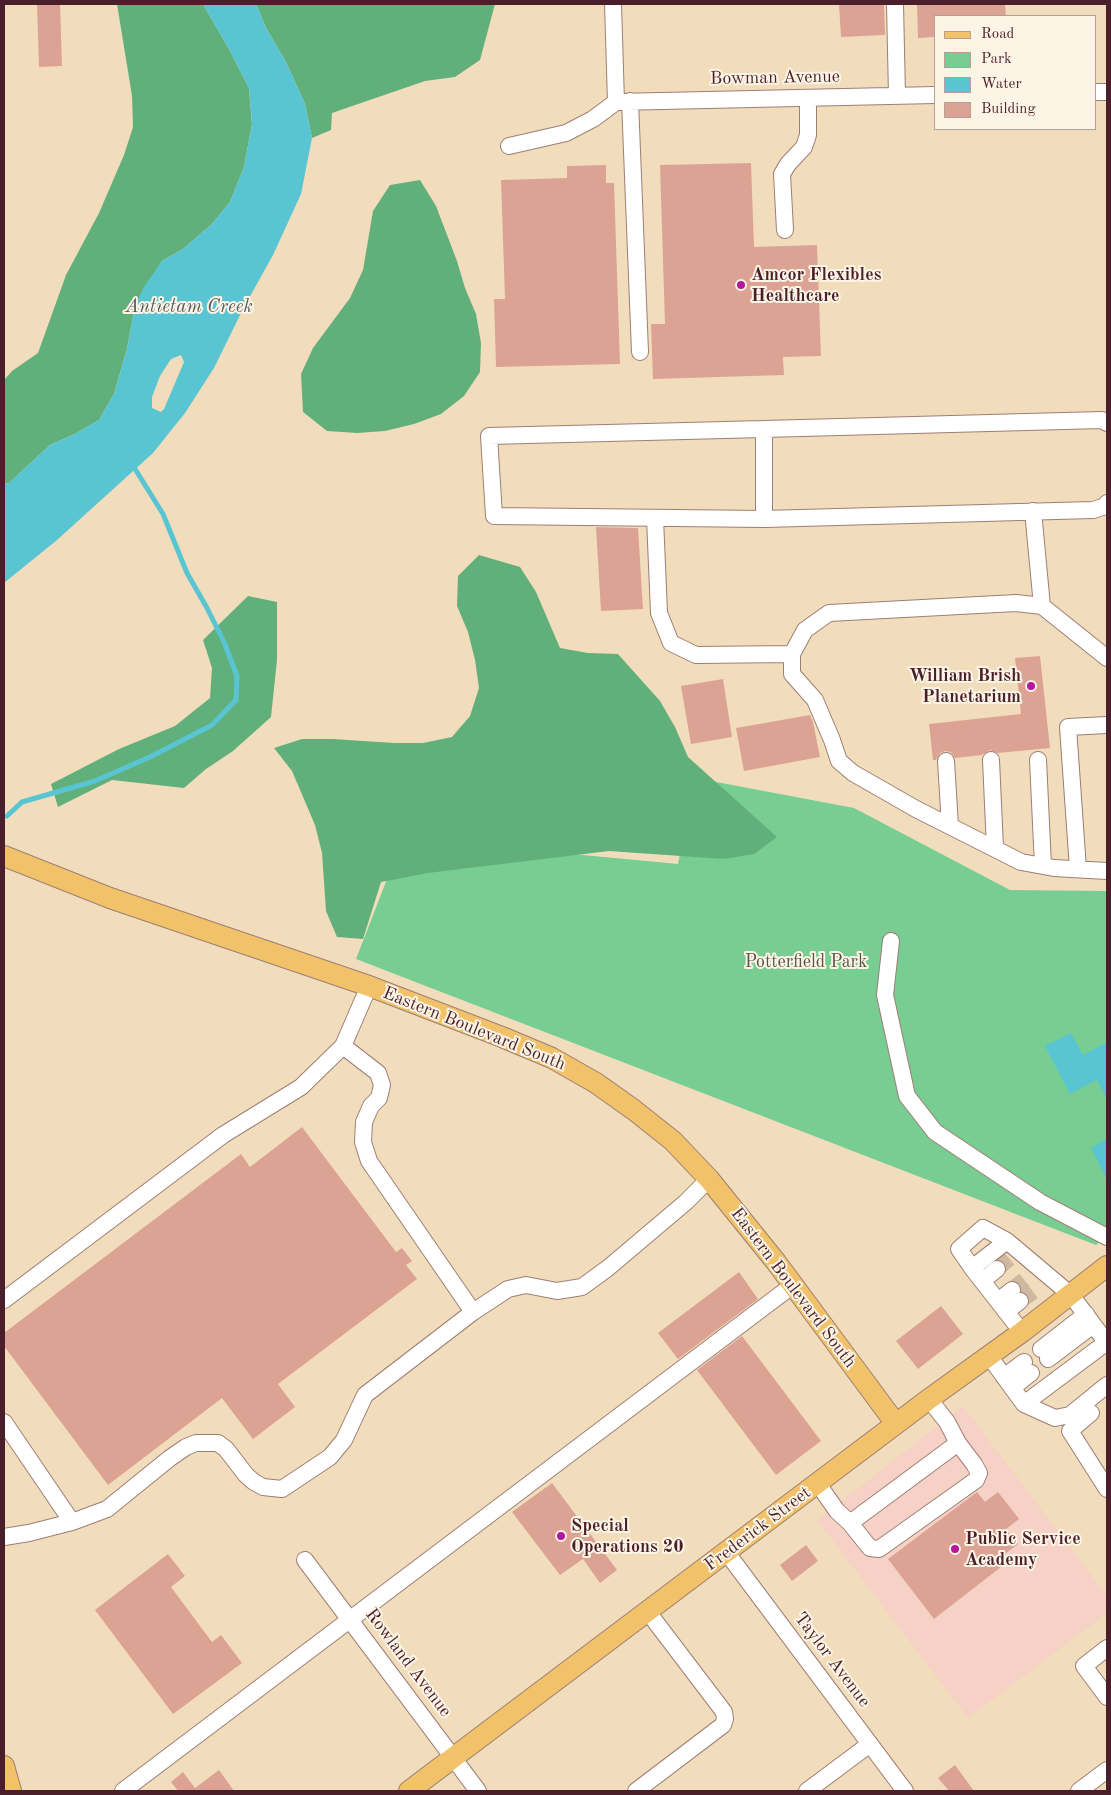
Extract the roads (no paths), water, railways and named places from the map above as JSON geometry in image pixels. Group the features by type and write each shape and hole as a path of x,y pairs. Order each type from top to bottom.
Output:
{"main road":[{"name":"Eastern Boulevard South","path":"4,856 110,898 368,986 510,1040 552,1058 596,1083 634,1110 672,1141 709,1179 793,1285 896,1424"},
{"name":"Frederick Street","path":"409,1791 929,1399 1029,1327 1107,1266"},
{"path":"4,1766 11,1791"}],"street":[{"path":"613,4 623,101 640,352"},
{"path":"895,4 897,96"},
{"name":"Bowman Avenue","path":"623,101 934,95"},
{"path":"785,230 782,174 804,146 808,135 808,98"},
{"path":"509,146 566,133 623,101"},
{"path":"1107,423 1102,420 489,436 494,516 764,519 1093,510 1106,506 1107,503"},
{"path":"764,429 764,519"},
{"path":"1033,511 1042,606"},
{"path":"655,518 659,613 671,643 696,654 792,654"},
{"path":"1107,658 1042,606 1016,602 829,613 806,630 792,654 792,674 815,700 839,760 853,773 916,809 1020,862 1043,866 1107,871"},
{"path":"1078,869 1068,727 1107,725"},
{"path":"991,760 995,848"},
{"path":"1038,760 1043,866"},
{"path":"946,761 950,826"},
{"path":"891,941 885,995 907,1096 935,1132 1040,1202 1107,1237"},
{"path":"4,1300 223,1135 300,1087 343,1046 368,986"},
{"path":"343,1046 378,1072 382,1085 379,1098 371,1106 364,1122 363,1142 369,1161 473,1312"},
{"path":"4,1537 72,1522 106,1509 170,1458 186,1447 196,1443 218,1443 254,1482 263,1487 282,1489 330,1457 344,1440 365,1395 473,1312 508,1289 526,1285 557,1291 582,1287 608,1268 686,1202 709,1179"},
{"path":"1024,1404 1107,1343 1090,1319 1071,1294 1040,1277 1013,1249 983,1228 959,1249 1002,1306 1029,1327 1047,1350 1090,1319"},
{"path":"977,1275 1013,1249"},
{"path":"977,1275 997,1269"},
{"path":"123,1791 793,1285"},
{"path":"1002,1306 1016,1295"},
{"path":"989,1356 1024,1404 1055,1418 1070,1415 1107,1384"},
{"path":"1008,1382 1027,1368"},
{"path":"818,1484 838,1511 870,1548 879,1549 976,1480 978,1474 974,1464 958,1443 947,1422 929,1399"},
{"path":"1091,1413 1070,1431 1107,1489"},
{"path":"4,1422 72,1522"},
{"path":"850,1523 958,1443"},
{"name":"Taylor Avenue","path":"727,1553 905,1791"},
{"name":"Rowland Avenue","path":"305,1560 478,1791"},
{"path":"636,1791 723,1725 725,1719 724,1712 648,1612"},
{"path":"1107,1648 1084,1666 1107,1697"},
{"path":"807,1791 870,1744"},
{"path":"1079,1791 1107,1770"}],"water":[{"name":"Antietam Creek","path":"203,4 256,4 266,28 286,62 305,104 312,138 301,194 273,255 243,309 214,368 185,413 153,453 57,540 4,583 4,484 9,483 50,445 75,434 99,420 114,394 127,349 135,306 144,287 162,261 183,249 212,224 230,202 244,167 252,124 249,88","holes":["181,355 184,362 164,409 161,412 152,408 152,397 160,376 171,359"]},
{"path":"1071,1033 1083,1055 1107,1042 1107,1099 1097,1080 1070,1094 1045,1046"},
{"path":"1107,1139 1107,1177 1106,1178 1091,1148"}],"waterway":[{"path":"7,816 22,802 95,781 150,757 212,725 236,700 237,676 224,642 187,573 163,514 132,464"}],"tunnel":[{"path":"997,1269 1013,1255"},
{"path":"1012,1290 1029,1276"},
{"path":"1020,1301 1039,1287"}],"place":[{"name":"Amcor Flexibles Healthcare","path":"741,285"},
{"name":"William Brish Planetarium","path":"1031,686"},
{"name":"Special Operations 20","path":"561,1536"},
{"name":"Public Service Academy","path":"955,1549"}],"park label":[{"name":"Potterfield Park","path":"806,962"}]}
